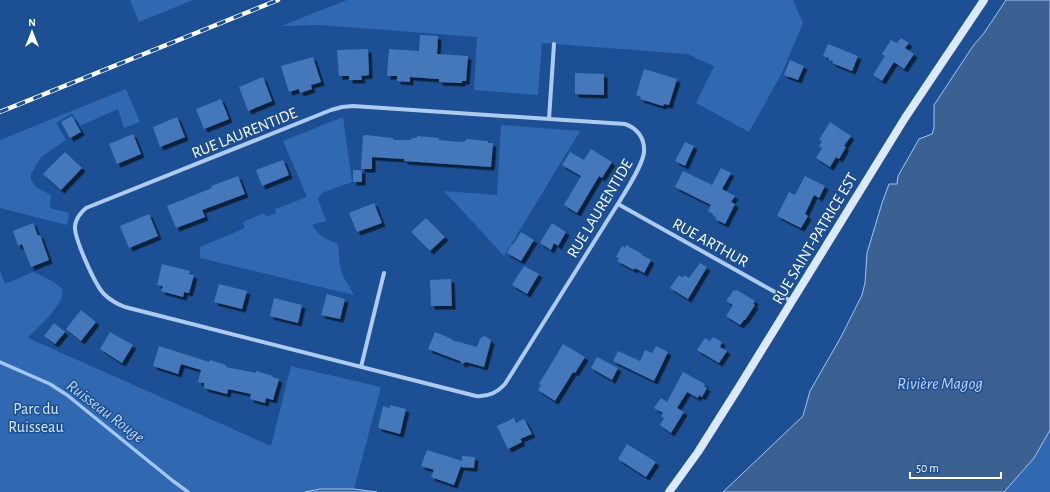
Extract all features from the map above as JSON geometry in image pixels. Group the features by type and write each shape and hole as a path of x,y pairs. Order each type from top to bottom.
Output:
{"street":[{"name":"RUE SAINT-PATRICE EST","path":"669,492 706,439 900,124 984,0"},
{"path":"549,119 554,44"},
{"name":"RUE LAURENTIDE","path":"353,106 625,124 635,129 639,134 644,146 643,158 618,204 505,384 497,392 487,396 476,396 125,307 105,295 96,283 76,234 75,225 78,216 86,208 342,107 353,106"},
{"name":"RUE ARTHUR","path":"618,204 792,301"},
{"path":"361,367 384,273"}],"green space":[{"path":"130,0 193,0 139,22"},
{"path":"347,0 793,0 803,23 781,75 749,132 696,103 714,66 687,54 542,43 538,95 474,90 477,37 320,25 281,26"},
{"path":"126,89 140,122 124,128 118,109 80,126 72,113 56,123 66,140 40,158 31,174 31,180 36,187 51,195 50,208 69,213 67,225 0,208 0,140"},
{"path":"343,117 352,182 322,193 318,199 326,221 312,225 323,237 338,244 340,266 343,276 354,295 200,258 200,247 245,228 243,222 264,213 266,217 276,213 275,209 307,197 283,141"},
{"path":"501,125 580,131 504,256 444,191 497,195"},
{"name":"Parc du Ruisseau","path":"0,271 5,284 33,272 60,287 62,292 61,299 57,306 28,338 271,446 291,366 381,387 354,489 320,489 305,492 0,492"},
{"path":"1050,430 1050,492 1004,492 1034,458"}],"water":[{"name":"Rivière Magog","path":"1006,0 1050,0 1050,430 1034,458 1004,492 723,492 803,416 810,391 841,337 862,295 865,283 867,253 889,184 897,184 898,176 919,139 932,134 934,128 934,105 973,46 984,33"},
{"path":"320,489 354,489 377,492 305,492"}],"building":[{"path":"420,35 438,36 437,54 468,56 466,81 462,81 462,83 439,82 439,79 410,77 410,82 397,81 397,76 387,76 389,49 419,51"},
{"path":"901,38 909,43 905,48 914,54 904,69 894,62 882,81 873,75 885,56 882,54 891,40 897,43"},
{"path":"828,44 858,56 852,71 832,63 833,61 828,60 829,58 823,56"},
{"path":"368,49 369,75 361,76 362,80 349,80 349,76 339,76 337,50"},
{"path":"313,57 321,82 311,85 312,89 300,93 299,89 289,92 281,66"},
{"path":"790,60 804,66 798,80 784,75"},
{"path":"644,69 677,79 669,105 664,104 663,106 640,99 641,97 636,95"},
{"path":"575,73 604,74 604,95 575,94"},
{"path":"263,77 272,101 248,111 239,87"},
{"path":"221,99 229,119 204,129 196,109"},
{"path":"72,116 81,132 70,138 61,122"},
{"path":"177,117 185,137 160,147 153,127"},
{"path":"830,122 851,136 844,146 846,147 839,159 836,157 830,167 816,158 822,148 819,146 822,141 819,140"},
{"path":"133,134 141,154 117,164 109,144"},
{"path":"363,136 393,138 393,140 411,140 412,138 417,138 417,136 460,142 466,141 466,139 488,141 488,143 493,143 491,167 404,161 404,159 372,157 372,169 361,169"},
{"path":"685,142 694,146 685,166 675,161"},
{"path":"591,149 612,162 602,178 599,176 577,213 564,205 581,176 562,165 570,152 584,160"},
{"path":"65,152 82,168 61,190 43,174"},
{"path":"283,160 289,175 262,186 256,170"},
{"path":"721,168 731,173 722,189 735,196 731,202 735,204 725,224 715,219 716,217 708,211 711,205 675,187 683,171 712,185"},
{"path":"353,170 362,170 362,182 353,182"},
{"path":"238,176 245,194 202,210 205,217 176,228 167,206 212,188 211,186"},
{"path":"805,176 825,186 819,198 814,195 805,214 808,216 801,228 777,216 789,192 795,195"},
{"path":"374,203 382,223 357,232 349,213"},
{"path":"149,214 158,236 129,248 120,226"},
{"path":"426,218 445,237 430,251 411,232"},
{"path":"33,223 38,236 40,235 49,260 31,267 22,244 18,246 13,231"},
{"path":"552,223 566,232 558,246 554,243 551,250 540,243"},
{"path":"521,232 534,240 521,261 507,253"},
{"path":"626,245 651,260 644,273 635,268 634,270 617,261 619,258 616,257 622,246 625,248"},
{"path":"700,263 707,267 688,299 670,288 679,275 683,278 684,275 689,278"},
{"path":"162,264 190,271 189,274 194,275 189,293 184,292 183,297 161,291 163,286 157,285"},
{"path":"524,266 539,274 527,294 512,285"},
{"path":"451,279 452,306 431,306 430,280"},
{"path":"219,284 247,291 242,309 214,302"},
{"path":"734,290 737,290 755,301 753,304 755,305 740,325 726,316 733,305 726,301"},
{"path":"327,294 345,299 340,319 321,315"},
{"path":"274,298 302,305 298,323 270,316"},
{"path":"81,310 96,322 81,341 66,329"},
{"path":"54,323 65,332 55,344 44,336"},
{"path":"110,332 133,345 122,363 100,349"},
{"path":"435,332 452,340 477,347 480,339 484,336 488,338 491,341 484,367 466,362 462,364 460,361 428,349"},
{"path":"713,337 722,342 720,347 727,351 719,363 697,350 705,338 710,341"},
{"path":"563,344 585,357 575,373 573,372 555,401 538,390 541,385 539,384"},
{"path":"159,346 209,362 210,360 226,365 226,367 256,373 256,371 273,376 272,377 279,379 273,400 266,398 265,403 250,399 251,394 228,389 227,394 204,388 204,383 198,382 201,370 181,364 178,374 153,366"},
{"path":"656,346 668,352 654,381 613,361 618,351 640,361 645,350 652,353"},
{"path":"597,357 618,368 612,380 591,368"},
{"path":"683,372 705,384 704,386 707,388 702,397 699,395 698,398 687,392 677,408 684,412 671,433 660,425 664,418 661,416 663,413 654,408 661,398 667,402"},
{"path":"390,405 406,409 400,434 378,428 383,406 390,408"},
{"path":"514,418 516,423 524,419 532,434 520,439 522,442 508,449 497,426"},
{"path":"627,444 656,462 646,477 618,459"},
{"path":"427,450 462,461 462,456 475,457 474,468 461,467 462,463 454,485 431,477 434,470 421,466"}],"waterway":[{"name":"Ruisseau Rouge","path":"0,362 50,384 67,395 188,492"}],"railway":[{"path":"0,112 278,0"}]}
